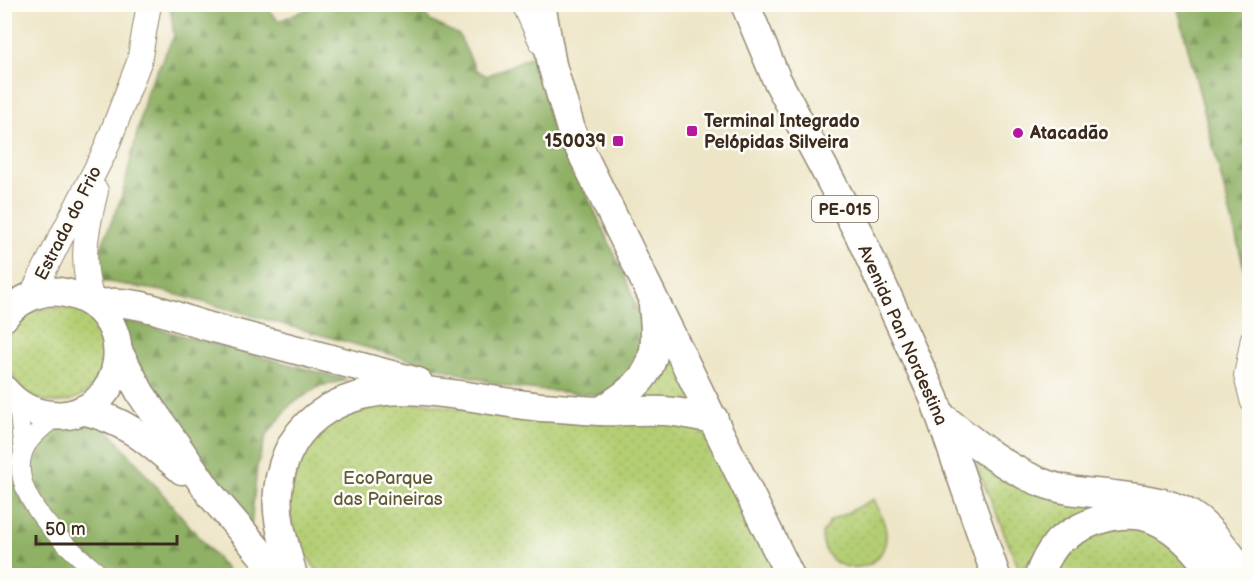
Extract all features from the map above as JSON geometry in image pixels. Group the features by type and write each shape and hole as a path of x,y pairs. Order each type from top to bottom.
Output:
{"highway":[{"path":"541,4 552,65 572,133 790,576"},
{"name":"Avenida Pan Nordestina","path":"745,4 751,23 776,78 859,234 904,329 934,398 996,576"},
{"path":"4,317 16,304 31,296 55,291 75,294 94,304 111,326 118,351 141,394 211,495 280,576"},
{"path":"601,411 628,393 651,362 656,347 652,292"},
{"path":"94,304 119,302 135,305 202,325 475,397"},
{"path":"70,413 92,405 106,390 115,372 118,351"},
{"path":"293,576 280,530 278,492 284,459 299,434 314,418 328,407 343,400 367,393 422,390 539,406 601,411 666,411 714,419"},
{"path":"11,397 40,414 100,415 126,425 211,495"},
{"path":"940,415 1005,464 1044,483 1070,490 1141,498 1167,504 1196,519 1219,541 1246,576"},
{"path":"1039,576 1058,541 1084,525 1104,517 1126,515 1154,519 1177,532 1215,576"}],"main road":[{"name":"Estrada do Frio","path":"31,296 105,151 139,62 149,4"},
{"path":"524,4 552,65"},
{"name":"Estrada do Frio","path":"94,304 86,283 85,248 105,151"}],"street":[{"path":"1250,338 1243,376 1250,403"},
{"path":"11,397 23,452 21,466 23,483 35,506 68,548 102,576"},
{"path":"23,452 46,424 70,413"}],"green space":[{"path":"170,5 263,5 279,21 317,5 422,5 430,21 459,35 476,70 487,76 532,56 562,141 626,279 644,328 639,356 624,384 606,396 508,387 167,292 103,281 95,262 122,196 147,91 174,36"},
{"path":"1177,5 1249,5 1249,287"},
{"path":"76,307 91,317 104,339 105,360 101,373 86,393 75,399 50,402 36,398 19,386 11,372 7,347 12,331 29,312"},
{"path":"121,319 347,380 320,386 291,404 266,436 257,467 251,527 129,359"},
{"path":"666,335 704,411 634,396"},
{"path":"4,390 12,399 12,477 26,508 94,575 5,575"},
{"name":"EcoParque das Paineiras","path":"416,401 502,417 537,415 675,420 704,433 780,575 320,575 296,540 282,484 308,437 350,408"},
{"path":"77,420 106,427 231,575 112,575 70,541 34,491 27,452 44,433"},
{"path":"967,444 1002,481 1155,516 1055,537 1020,571"},
{"path":"874,499 886,530 884,548 876,559 866,565 854,567 843,565 832,559 825,549 822,534 830,521"},
{"path":"1122,526 1147,532 1169,542 1196,575 1056,576 1061,564 1074,547 1090,537"}],"place":[{"name":"Terminal Integrado Pelópidas Silveira","path":"692,131"},
{"name":"Atacadão","path":"1018,133"},
{"name":"150039","path":"618,141"}]}
